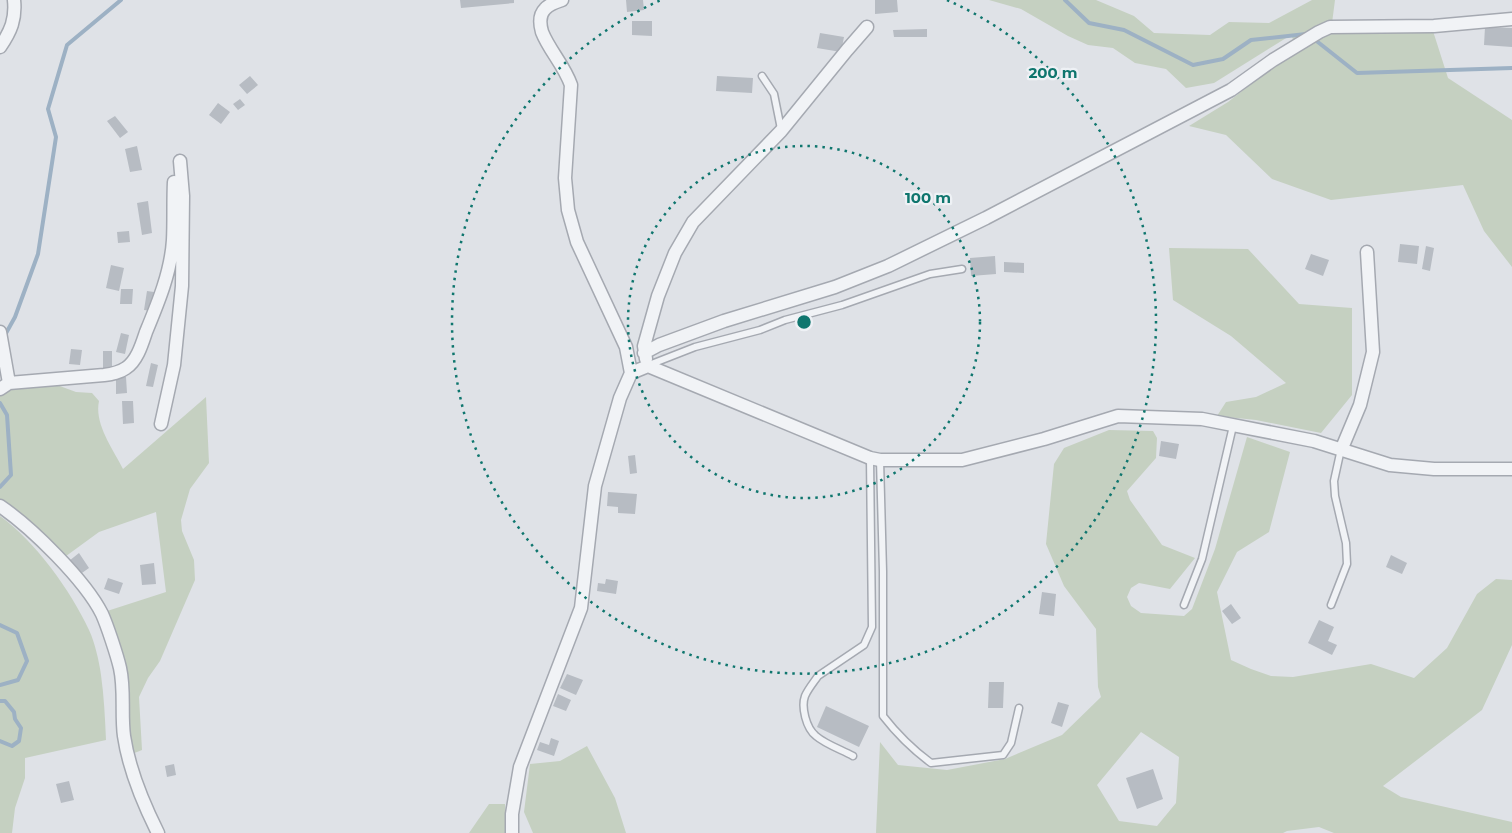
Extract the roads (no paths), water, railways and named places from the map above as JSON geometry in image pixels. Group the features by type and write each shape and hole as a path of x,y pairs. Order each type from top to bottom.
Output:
{"street":[{"path":"0,47 12,28 15,15 14,0"},
{"path":"512,833 512,814 520,767 581,608 595,486 620,398 631,373 626,347 577,242 568,210 565,178 571,85 567,74 542,32 540,22 545,8 562,0"},
{"path":"644,353 659,344 835,287 888,266 986,218 1231,90 1273,60 1330,27 1434,26 1512,19"},
{"path":"648,366 644,346 658,296 675,253 692,222 781,131 867,27"},
{"path":"161,424 174,364 182,286 183,196 180,161"},
{"path":"0,332 4,387 118,373 127,368 140,348 161,295 169,265 173,242 174,182"},
{"path":"1342,448 1360,405 1373,352 1367,252"},
{"path":"631,373 648,366 875,459 962,460 1044,439 1118,416 1202,419 1314,441 1342,448 1390,465 1434,469 1512,469"},
{"path":"1,507 59,558 83,586 102,614 120,668 124,737 145,807 158,833"}],"lane":[{"path":"762,76 774,94 781,131"},
{"path":"648,366 695,347 760,330 785,320 842,305 930,274 962,269"},
{"path":"1184,605 1202,558 1233,426"},
{"path":"1331,605 1346,564 1346,543 1335,496 1334,481 1342,448"},
{"path":"875,459 883,570 883,716 911,748 931,763 1003,755 1011,743 1019,708"},
{"path":"853,756 815,736 807,723 804,709 805,696 818,676 864,645 872,626 875,459"}],"waterway":[{"path":"5,335 15,317 38,254 56,137 48,109 67,45 121,0"},
{"path":"1065,0 1089,23 1124,30 1193,65 1223,59 1251,40 1306,34"},
{"path":"1314,39 1357,73 1512,68"},
{"path":"0,403 7,415 11,475 0,487"},
{"path":"0,625 17,633 27,661 18,680 0,685"},
{"path":"0,701 5,701 14,712 15,719 21,728 19,741 12,746 0,741"}]}
